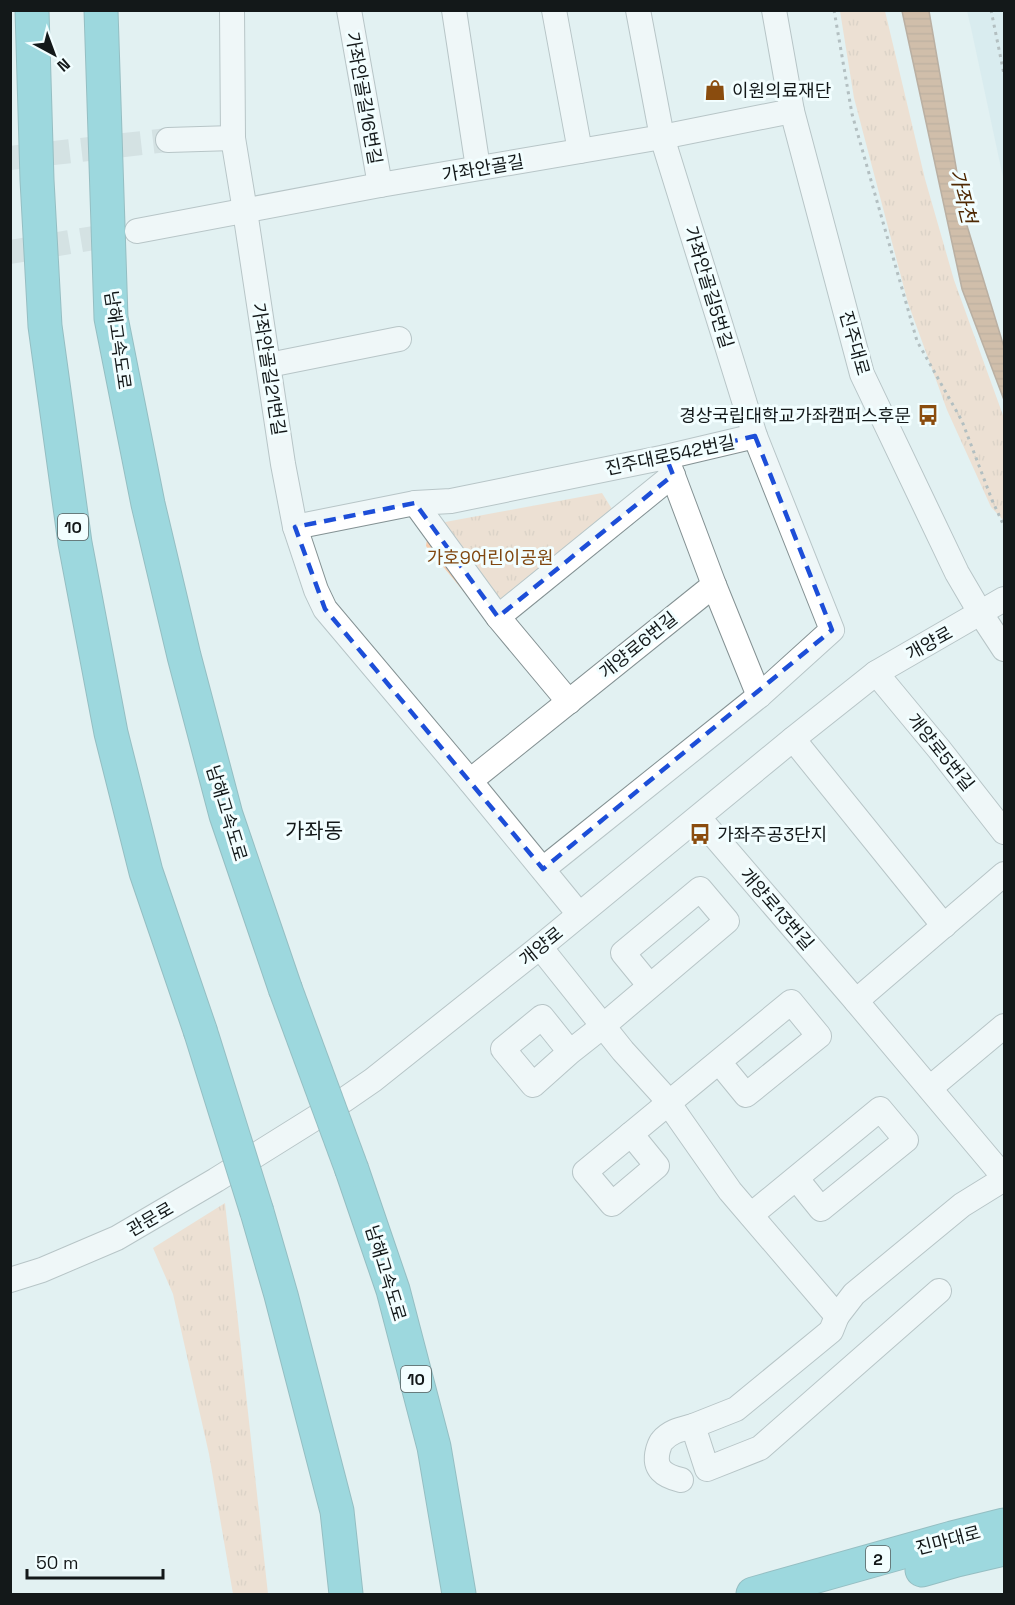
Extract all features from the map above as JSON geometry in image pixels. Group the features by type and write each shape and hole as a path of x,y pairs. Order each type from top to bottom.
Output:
{"highway":[{"name":"10","path":"32,10 37,180 45,326 75,543 111,733 147,872 200,1030 280,1295 336,1511 346,1594"},
{"name":"남해고속도로","path":"101,10 111,318 148,504 225,815 393,1290 434,1448 459,1594"},
{"name":"진마대로","path":"753,1594 1005,1525"},
{"name":"진마대로","path":"836,1594 1005,1549"}],"street":[{"path":"232,10 233,138 245,211"},
{"name":"가좌안골길16번길","path":"349,10 380,185"},
{"path":"454,10 478,168"},
{"path":"554,10 580,151"},
{"name":"가좌안골길5번길","path":"638,10 662,137 755,436"},
{"name":"진주대로","path":"774,10 792,111 862,374 957,573 1005,649"},
{"name":"가좌안골길","path":"137,231 380,185 662,137 792,111"},
{"path":"168,140 233,138"},
{"name":"가좌안골길21번길","path":"245,211 295,527"},
{"path":"269,365 399,339"},
{"name":"진주대로542번길","path":"295,527 415,503 451,501 669,466 755,436 832,630 759,696"},
{"path":"543,869 759,696 669,466"},
{"name":"진주대로542번길","path":"498,617 669,466"},
{"path":"415,503 498,617 569,702"},
{"path":"295,527 315,590 325,609 579,914"},
{"name":"개양로6번길","path":"470,781 714,585"},
{"name":"개양로","path":"280,1140 373,1080 876,673 1005,599"},
{"name":"개양로5번길","path":"876,673 1005,832"},
{"path":"793,739 944,926"},
{"name":"개양로13번길","path":"699,818 1005,1178"},
{"path":"856,1001 1005,874"},
{"path":"540,947 623,1051 669,1102 730,1191 837,1316"},
{"path":"570,1052 650,986"},
{"path":"930,1088 1005,1026"},
{"path":"631,1134 718,1062"},
{"name":"관문로","path":"10,1280 42,1270 117,1238 280,1140"},
{"path":"751,1215 796,1178"},
{"path":"681,1480 669,1477 659,1469 657,1456 661,1442 673,1432 736,1409 831,1330 837,1316 854,1294 953,1212 1005,1178"},
{"path":"693,1426 707,1469 760,1448 939,1291"}],"path":[{"path":"834,10 852,114 917,341 962,421 992,500 1005,525"},
{"path":"991,10 1005,74"}],"highlighted area":[{"path":"755,436 832,630 543,869 325,609 295,527 415,503 498,617 673,475 666,457"}],"shaded area":[{"name":"가좌천","path":"902,11 929,11 965,219 1004,347 1004,400 962,289"},
{"path":"967,11 1004,11 1004,182 971,28"}],"green space":[{"path":"840,11 885,11 925,179 954,280 1004,418 1004,521 991,507 947,410 908,303 854,98"},
{"name":"가호9어린이공원","path":"602,493 612,509 496,608 479,610 426,546 429,525"},
{"path":"225,1203 268,1594 233,1594 209,1454 173,1294 153,1248"}],"tunnel":[{"path":"10,158 168,140"},
{"path":"10,252 124,233"}],"place":[{"name":"이원의료재단","path":"715,90"},
{"name":"경상국립대학교가좌캠퍼스후문","path":"928,415"},
{"name":"가좌주공3단지","path":"700,834"}],"district":[{"name":"가좌동","path":"314,830"}]}
